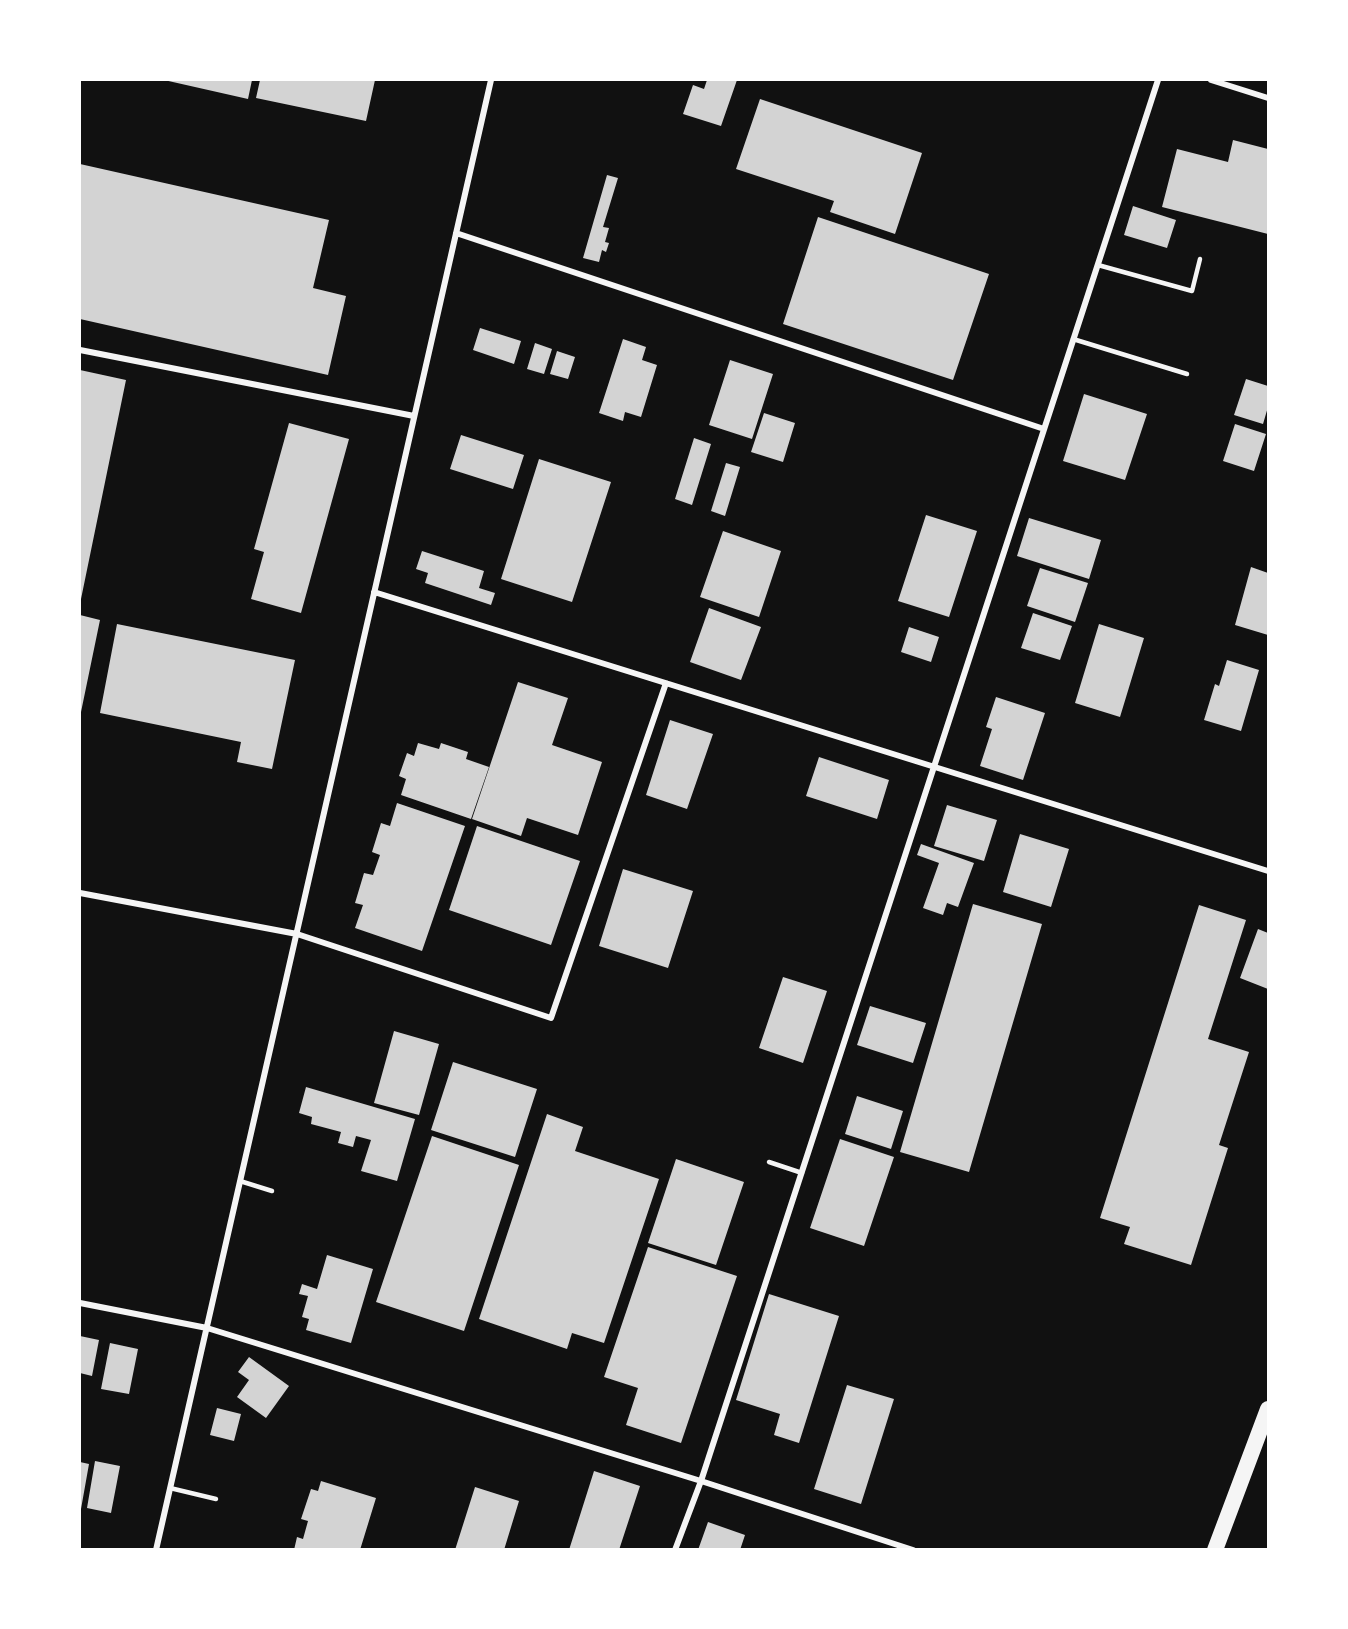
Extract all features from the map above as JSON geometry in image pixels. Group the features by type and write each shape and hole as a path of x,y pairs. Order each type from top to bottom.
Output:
{"highway":[{"path":"1215,1550 1269,1409"}],"street":[{"path":"156,1550 491,80"},
{"path":"675,1550 701,1481 1158,80"},
{"path":"1211,80 1269,98"},
{"path":"456,233 1044,429"},
{"path":"80,350 414,417"},
{"path":"374,592 1269,871"},
{"path":"80,892 297,934 550,1018 666,683"},
{"path":"80,1304 207,1328 701,1481 913,1550"}],"lane":[{"path":"1098,265 1192,291 1200,259"},
{"path":"1073,339 1187,374"},
{"path":"769,1162 802,1173"},
{"path":"240,1181 272,1191"},
{"path":"170,1488 216,1499"}],"building":[{"path":"164,80 252,80 248,99"},
{"path":"260,80 375,80 366,121 256,98"},
{"path":"707,80 737,80 721,126 683,114 693,85 704,89"},
{"path":"760,99 922,153 895,234 830,212 834,201 736,169"},
{"path":"1233,140 1268,149 1268,234 1162,207 1177,149 1228,162"},
{"path":"80,164 329,220 313,288 346,296 328,375 80,319"},
{"path":"607,175 618,178 603,227 609,228 605,242 609,243 606,252 602,250 599,262 583,258"},
{"path":"1133,206 1176,220 1167,248 1124,235"},
{"path":"818,217 989,274 953,380 783,324"},
{"path":"480,328 521,341 514,364 473,350"},
{"path":"623,339 646,347 642,360 657,365 641,417 625,412 623,421 599,413"},
{"path":"535,343 552,349 544,374 527,369"},
{"path":"557,351 575,357 568,379 550,374"},
{"path":"730,360 773,374 752,439 709,425"},
{"path":"80,370 126,380 81,599 80,599"},
{"path":"1246,379 1268,386 1268,407 1263,424 1234,415"},
{"path":"1084,394 1147,414 1125,480 1063,461"},
{"path":"764,413 795,423 783,462 751,452"},
{"path":"289,423 349,439 301,613 251,599 264,552 254,549"},
{"path":"1235,424 1266,434 1254,471 1223,461"},
{"path":"461,435 524,455 513,489 450,469"},
{"path":"694,438 711,444 692,505 675,499"},
{"path":"539,459 611,482 572,602 501,579"},
{"path":"726,463 740,467 725,516 711,511"},
{"path":"926,515 977,531 949,617 898,601"},
{"path":"1029,518 1101,540 1089,579 1017,556"},
{"path":"723,531 781,551 759,617 700,597"},
{"path":"422,551 484,571 479,588 495,593 491,605 425,583 428,573 416,569"},
{"path":"1251,567 1268,573 1268,635 1235,625"},
{"path":"1040,568 1088,583 1075,622 1027,606"},
{"path":"709,608 761,627 741,680 690,662"},
{"path":"1033,613 1072,626 1060,660 1021,648"},
{"path":"80,615 100,620 81,712 80,712"},
{"path":"117,624 295,660 272,769 237,762 241,742 100,713"},
{"path":"1099,624 1144,638 1120,717 1075,703"},
{"path":"909,627 939,637 931,662 901,652"},
{"path":"1227,660 1259,670 1241,731 1204,720 1215,684 1219,686"},
{"path":"518,682 568,698 552,745 602,762 578,835 527,818 521,836 472,819"},
{"path":"996,697 1045,713 1023,780 980,766 992,729 986,727"},
{"path":"670,720 713,734 687,809 646,795"},
{"path":"418,743 439,749 441,743 468,752 466,759 489,767 471,819 401,795 406,779 399,776 407,753 414,756"},
{"path":"819,757 889,780 877,819 806,796"},
{"path":"397,803 465,826 422,951 355,928 363,905 355,903 364,873 373,875 380,855 372,852 381,823 390,826"},
{"path":"947,805 997,820 984,861 934,846"},
{"path":"477,826 580,861 551,945 449,910"},
{"path":"1020,834 1069,849 1051,907 1003,892"},
{"path":"921,844 974,863 958,907 947,903 943,915 923,908 939,863 917,855"},
{"path":"623,869 693,891 668,968 599,946"},
{"path":"973,904 1042,924 969,1172 900,1152"},
{"path":"1199,905 1246,920 1208,1039 1249,1052 1219,1145 1228,1148 1191,1265 1124,1244 1130,1227 1100,1218"},
{"path":"1258,929 1268,933 1268,989 1240,978"},
{"path":"783,977 827,991 803,1063 759,1048"},
{"path":"870,1006 926,1023 913,1063 857,1045"},
{"path":"394,1031 439,1044 419,1115 374,1103"},
{"path":"453,1062 537,1089 515,1157 431,1130"},
{"path":"306,1087 415,1119 397,1181 361,1171 371,1140 356,1136 353,1147 338,1143 341,1132 311,1124 312,1117 299,1113"},
{"path":"857,1096 903,1111 891,1149 845,1134"},
{"path":"547,1114 583,1127 575,1151 659,1179 604,1343 572,1333 567,1349 479,1319"},
{"path":"432,1136 519,1165 464,1331 376,1302"},
{"path":"840,1139 894,1157 864,1246 810,1228"},
{"path":"676,1159 744,1182 716,1265 648,1243"},
{"path":"648,1247 737,1276 681,1443 626,1425 638,1388 604,1377"},
{"path":"327,1255 373,1269 351,1343 306,1330 309,1319 302,1317 308,1296 299,1294 302,1284 317,1289"},
{"path":"769,1294 839,1316 799,1443 774,1435 780,1414 736,1400"},
{"path":"80,1336 99,1340 92,1376 80,1373"},
{"path":"110,1343 138,1349 129,1394 101,1389"},
{"path":"249,1357 289,1386 266,1418 237,1397 249,1380 238,1372"},
{"path":"847,1385 894,1399 861,1504 814,1489"},
{"path":"217,1408 241,1414 234,1441 210,1435"},
{"path":"95,1461 120,1466 111,1513 87,1508"},
{"path":"80,1462 89,1464 81,1509 80,1509"},
{"path":"594,1471 640,1486 619,1550 569,1550"},
{"path":"321,1481 376,1498 360,1550 294,1550 297,1537 303,1539 308,1521 301,1519 311,1489 318,1491"},
{"path":"475,1487 519,1501 504,1550 455,1550"},
{"path":"708,1522 745,1535 740,1550 698,1550"}]}
